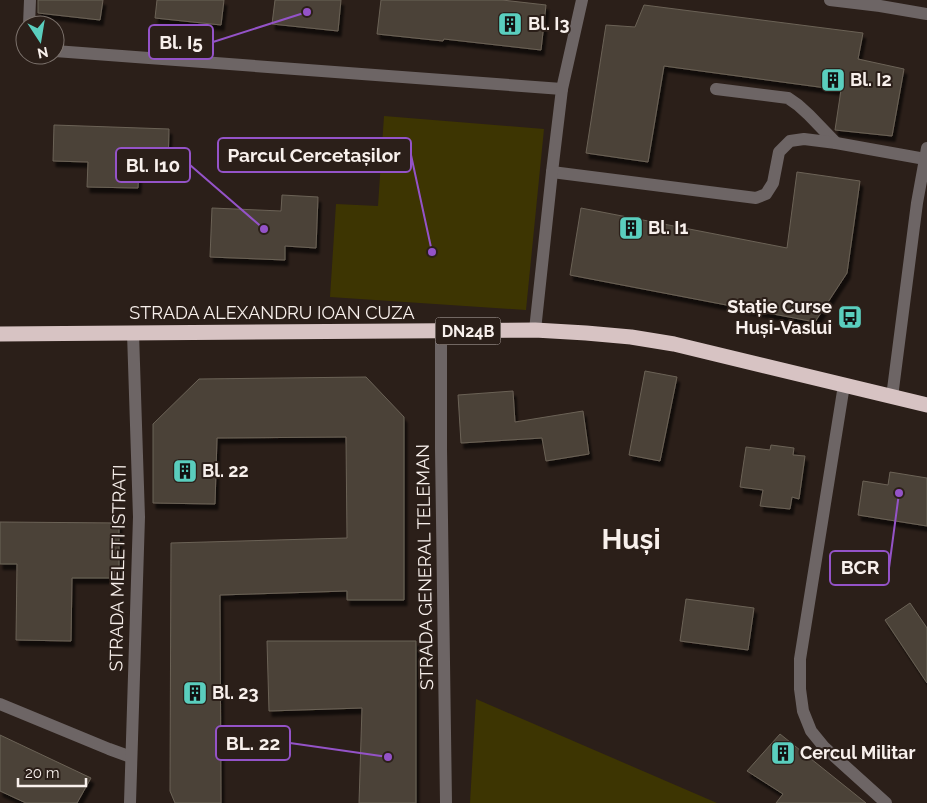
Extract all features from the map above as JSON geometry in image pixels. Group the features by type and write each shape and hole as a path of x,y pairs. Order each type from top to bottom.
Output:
{"highway":[{"name":"STRADA ALEXANDRU IOAN CUZA","path":"0,334 535,330 586,333 631,337 674,344 927,405"}],"street":[{"path":"29,15 30,0"},
{"path":"535,330 562,89 582,0"},
{"path":"830,0 881,3 927,14"},
{"path":"65,52 562,89"},
{"path":"716,89 788,98 809,114 836,143"},
{"path":"552,172 756,198 766,194 772,183 779,152 790,141 804,139 926,153 916,213 892,397"},
{"name":"STRADA GENERAL TELEMAN","path":"441,331 446,803"},
{"name":"STRADA MELETI ISTRATI","path":"130,803 139,517 133,333"},
{"path":"844,385 800,659 800,690 803,711 811,731 824,747 886,803"},
{"path":"0,704 131,757"}],"shaded area":[{"path":"384,116 544,129 526,310 330,297 336,204 378,206"},
{"path":"476,699 717,803 470,803"}],"building":[{"path":"38,0 103,0 100,20 38,13"},
{"path":"157,0 224,0 221,25 155,18"},
{"path":"275,0 341,0 338,31 272,24"},
{"path":"381,0 502,0 546,5 541,50 444,39 443,41 377,34"},
{"name":"Bl. I2","path":"644,5 863,33 858,59 904,69 892,136 835,130 841,90 664,66 648,162 586,153 606,25 635,27"},
{"path":"54,125 169,129 168,166 139,164 138,188 87,187 88,162 53,161"},
{"name":"Bl. I1","path":"797,172 860,181 847,273 815,322 570,275 581,208 787,248"},
{"path":"282,195 318,197 316,248 285,246 285,260 210,257 212,208 281,211"},
{"path":"645,371 677,377 660,461 629,455"},
{"path":"366,377 404,417 404,600 347,600 347,591 220,595 221,803 175,803 170,791 171,543 347,538 346,437 217,438 215,504 153,503 153,424 199,379"},
{"path":"513,391 515,422 583,411 589,454 546,461 542,438 461,443 458,395"},
{"path":"771,445 794,448 793,455 805,456 799,499 792,497 790,509 760,506 763,490 740,487 746,447 770,450"},
{"path":"890,472 927,478 927,526 858,515 863,481 888,485"},
{"path":"0,522 119,523 119,578 72,578 71,641 16,640 17,564 0,564"},
{"path":"686,599 754,608 748,650 680,641"},
{"path":"910,603 927,628 927,683 885,620"},
{"path":"267,641 416,641 416,803 359,803 362,708 269,711"},
{"name":"Cercul Militar","path":"780,734 866,803 776,803 783,794 747,771"},
{"path":"0,735 91,778 77,803 26,803 0,791"}],"place":[{"name":"Bl. I5","path":"307,12"},
{"name":"Bl. I3","path":"510,24"},
{"name":"Bl. I2","path":"833,80"},
{"name":"Bl. I1","path":"631,228"},
{"name":"Bl. I10","path":"264,229"},
{"name":"Parcul Cercetașilor","path":"432,252"},
{"name":"Stație Curse Huși-Vaslui","path":"850,317"},
{"name":"Bl. 22","path":"185,471"},
{"name":"BCR","path":"899,493"},
{"name":"Bl. 23","path":"195,693"},
{"name":"Cercul Militar","path":"783,753"},
{"name":"BL. 22","path":"388,757"}],"district":[{"name":"Huși","path":"631,539"}]}
